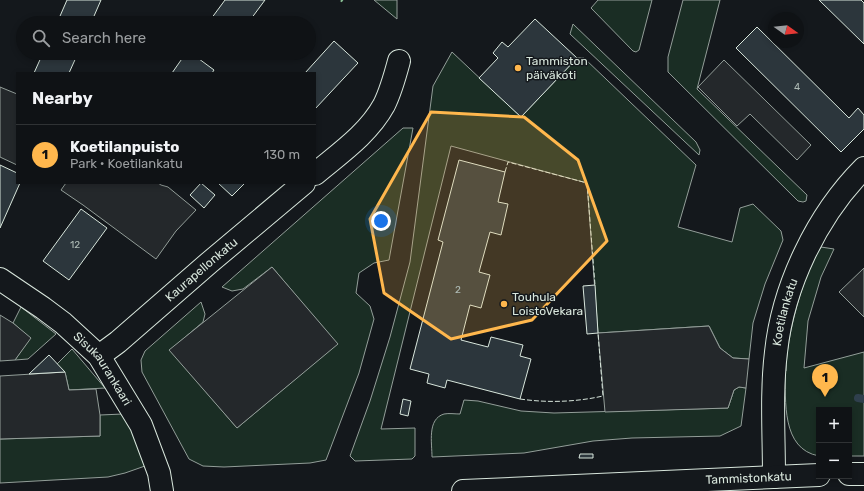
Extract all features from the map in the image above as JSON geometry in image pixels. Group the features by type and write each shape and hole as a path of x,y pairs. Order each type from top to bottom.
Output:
{"street":[{"path":"316,173 355,141 371,125 384,104 393,82 399,61"},
{"name":"Koetilankatu","path":"774,477 773,387 776,351 784,309 798,269 811,241 836,200 864,168"},
{"name":"Kaurapellonkatu","path":"99,356 118,342 303,184"},
{"name":"Sisukaurankaari","path":"0,279 43,308 99,356 141,425 159,473 162,491"},
{"path":"852,474 864,474"},
{"name":"Tammistonkatu","path":"463,491 816,476"}],"highlighted area":[{"path":"431,112 524,117 578,160 607,241 532,320 451,339 384,293 370,219"}],"green space":[{"path":"374,0 397,0 397,19"},
{"path":"598,0 652,0 639,50 636,52 633,51 591,8"},
{"path":"683,0 720,0 697,89 807,195 806,201 798,201 668,72 668,57"},
{"path":"573,24 696,142 700,150 699,155 570,34"},
{"path":"452,52 521,117 577,58 584,58 696,165 678,227 732,242 740,208 753,204 781,231 783,240 765,284 753,323 749,359 733,358 720,348 709,326 598,333 587,183 451,146 381,429 415,428 415,456 412,459 355,461 350,456 370,401 390,337 410,262 433,86"},
{"path":"403,128 413,128 389,260 374,263 359,273 356,293 370,306 374,319 359,373 326,460 310,463 224,467 203,466 189,459 142,372 141,360 145,351 201,302 205,314 203,322 170,350 237,428 337,344 272,267 243,289 232,291 222,287"},
{"path":"821,247 834,249 821,277 808,321 804,368 864,352 864,456 852,456 852,407 816,407 816,455 807,452 798,444 792,434 788,422 785,396 785,371 789,341 792,324 802,289 814,258"},
{"path":"21,307 56,334 28,359 15,360 30,338 13,323"},
{"path":"72,349 105,388 69,390 65,372 57,364"},
{"path":"739,387 746,388 741,426 720,436 632,438 593,441 524,453 432,457 431,439 435,421 444,414 460,414 464,400 478,401 521,411 554,413 728,408 734,390"},
{"path":"123,414 135,436 145,466 108,477 0,483 0,439 100,436 100,415"}],"shaded area":[{"path":"724,60 811,145 797,160 750,114 737,126 698,87"},
{"path":"0,87 16,94 16,165 0,157"},
{"path":"65,184 160,184 168,187 196,210 176,231 156,259 61,190"},
{"path":"272,267 338,344 237,428 169,350"},
{"path":"864,268 864,317 839,292"},
{"path":"0,315 13,323 31,338 15,360 0,361"},
{"path":"709,326 720,348 733,358 749,359 746,388 739,387 734,390 728,408 605,412 598,333"},
{"path":"65,372 69,390 96,389 100,415 100,436 0,439 0,376"}],"building":[{"path":"67,0 101,0 94,16 60,16"},
{"path":"225,0 265,0 253,16 213,16"},
{"path":"819,0 861,0 864,3 864,44"},
{"path":"535,19 577,58 521,117 479,78 498,58 493,53 502,42 508,47"},
{"path":"757,27 768,38 768,48 778,48 849,118 858,108 864,115 864,129 841,152 736,48"},
{"path":"334,41 358,63 316,108 316,72 306,72"},
{"path":"40,60 75,60 69,72 34,72"},
{"path":"181,60 200,60 214,70 213,72 173,72"},
{"path":"459,160 505,172 498,202 508,204 501,235 490,232 479,272 490,275 481,308 470,305 461,340 488,347 491,337 523,345 520,356 531,359 520,399 447,380 445,388 427,383 429,374 410,369 443,242 438,240"},
{"path":"0,165 16,173 16,184 20,184 0,228"},
{"path":"200,184 202,184 215,195 204,208 190,195"},
{"path":"219,184 244,184 232,196"},
{"path":"81,209 107,228 69,280 43,261"},
{"path":"595,285 598,333 587,334 583,286"},
{"path":"49,355 65,372 29,374"},
{"path":"403,399 411,401 408,416 400,414"},
{"path":"580,454 593,454 593,458 579,458"}],"waterway":[{"path":"858,398 864,399"}],"fence":[{"path":"505,172 508,162 587,183 595,285"},
{"path":"520,399 562,401 583,400 603,396 598,333"}],"place":[{"name":"Tammiston päiväkoti","path":"518,68"},
{"name":"Touhula LoistoVekara","path":"504,304"},
{"name":"Koetilanpuisto","path":"825,397"}]}
